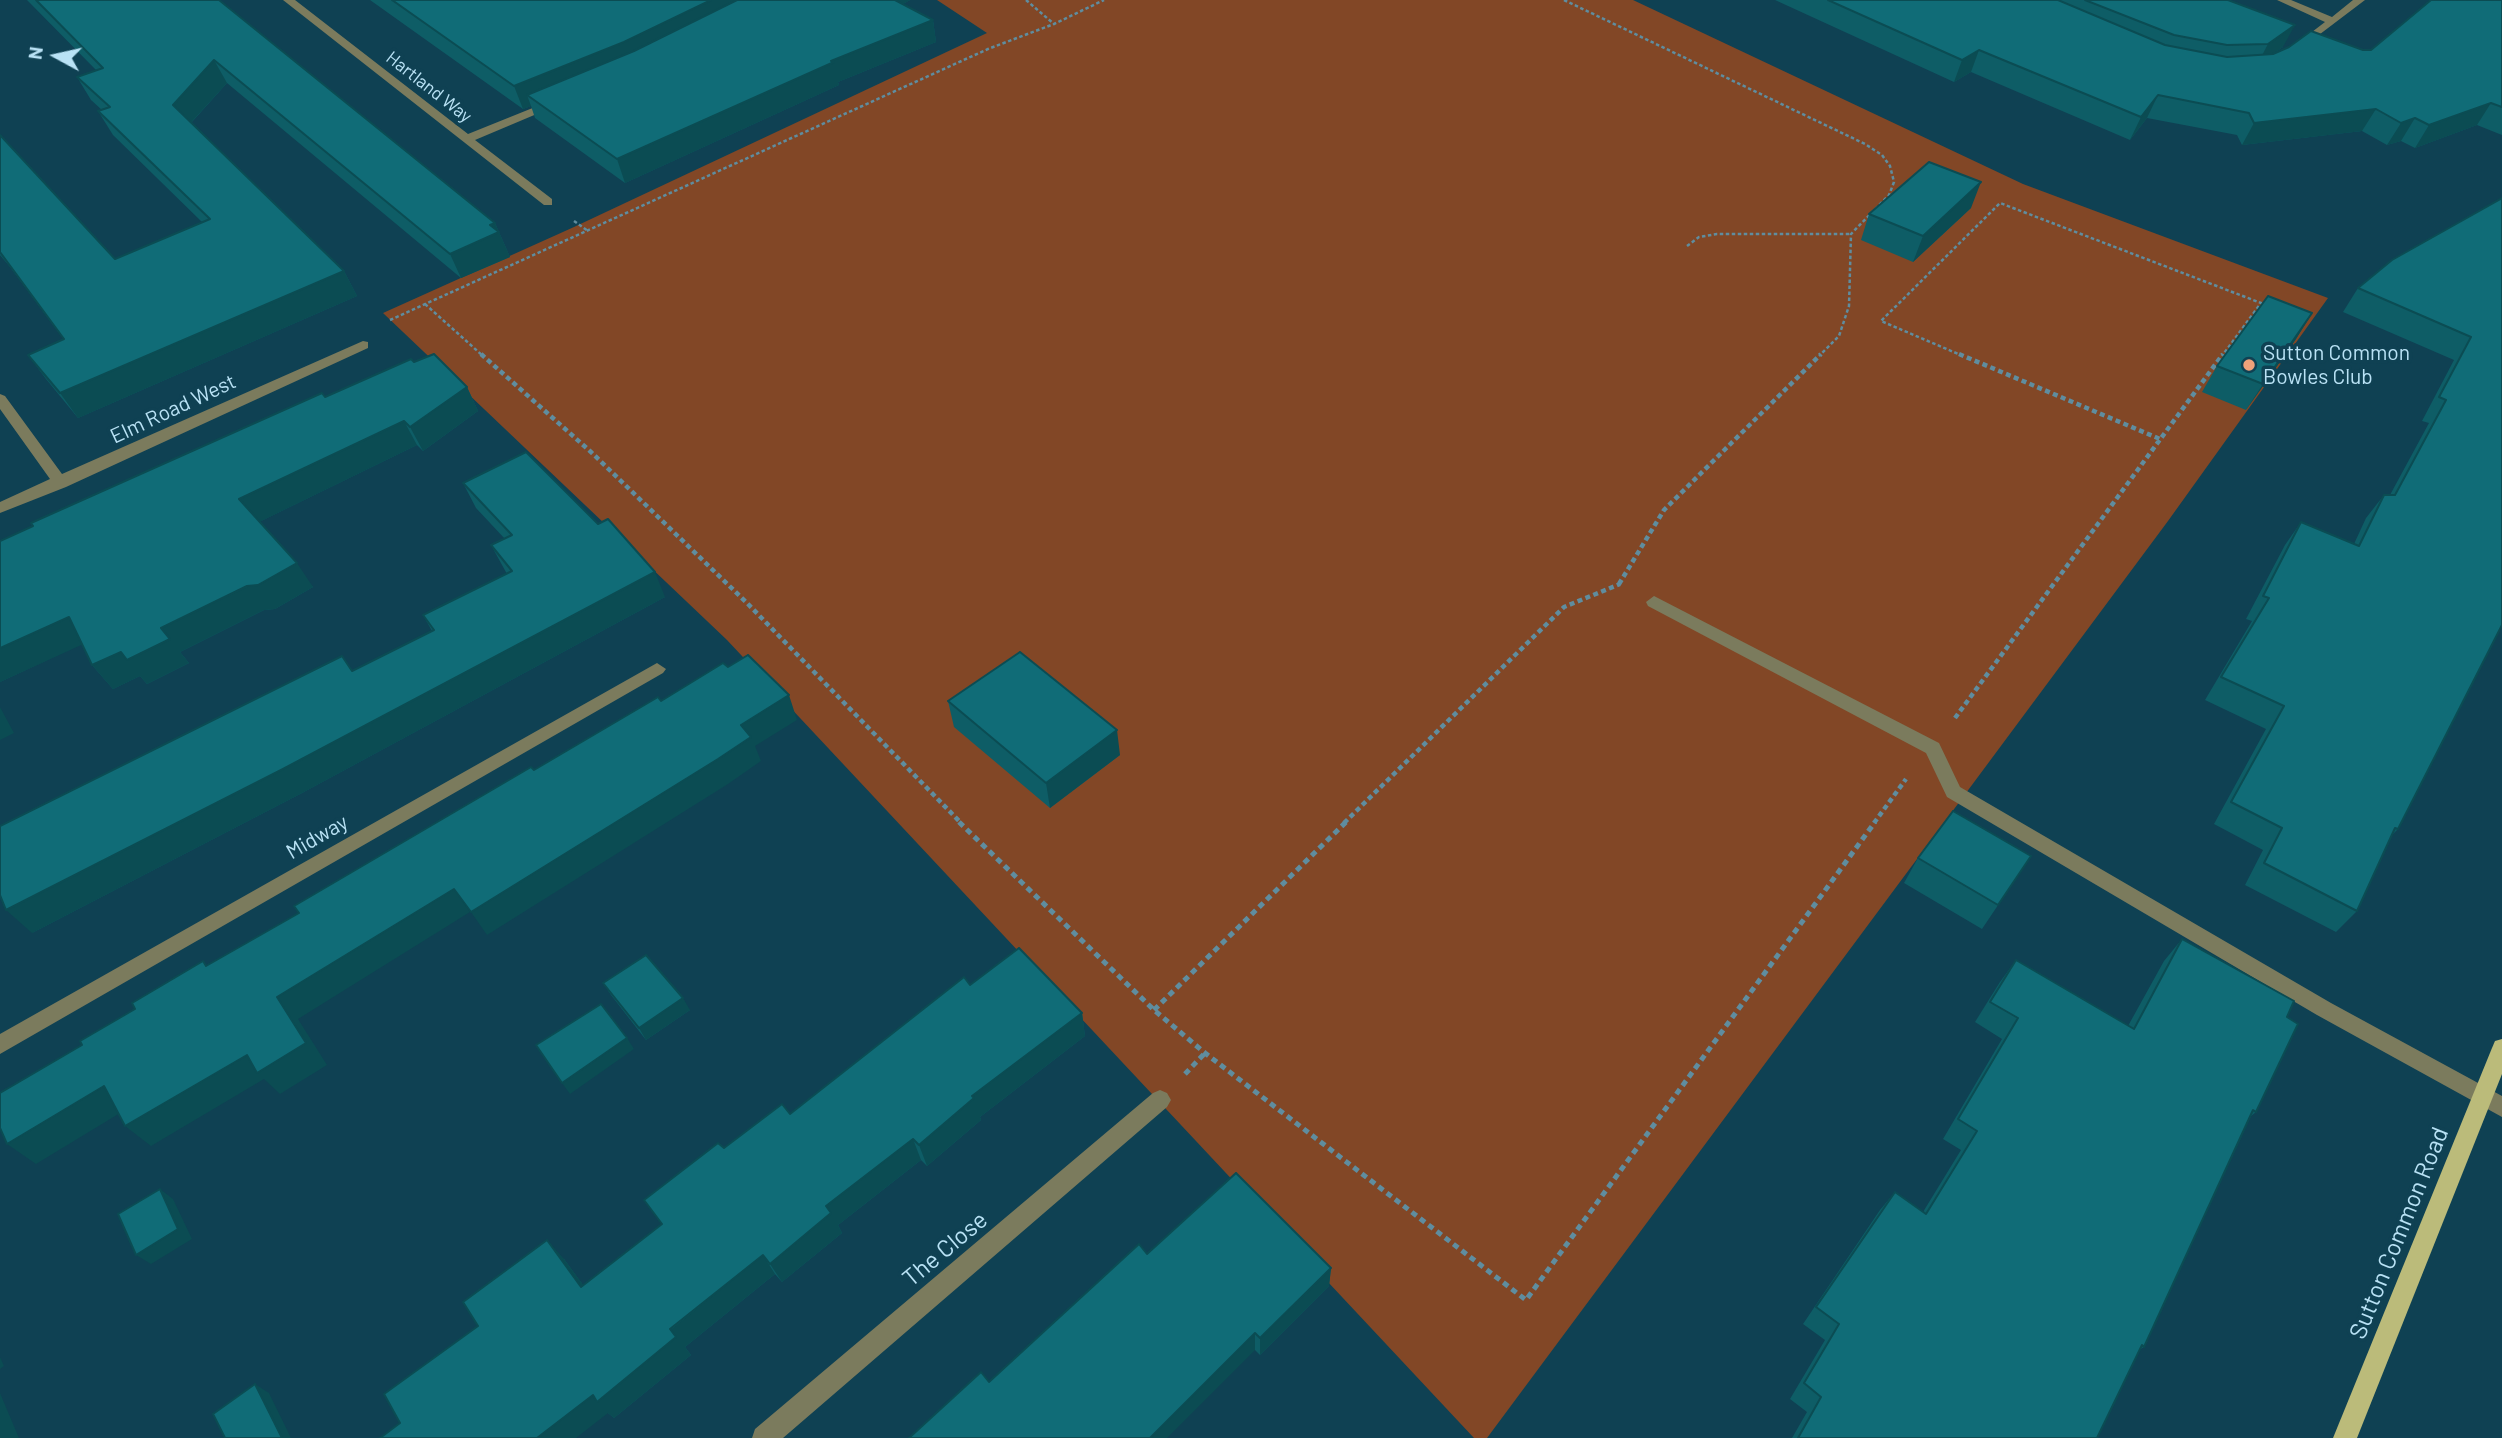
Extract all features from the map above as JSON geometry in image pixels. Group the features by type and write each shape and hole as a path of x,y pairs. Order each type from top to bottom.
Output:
{"main road":[{"name":"Sutton Common Road","path":"2345,1438 2492,1101 2502,1048"}],"street":[{"name":"Hartland Way","path":"288,0 548,202"},
{"path":"2282,0 2333,21"},
{"path":"2289,54 2360,0"},
{"path":"467,139 563,99"},
{"name":"Elm Road West","path":"0,508 61,483 363,345"},
{"path":"0,398 61,483"},
{"path":"1654,602 1933,748 1953,792 2324,1009 2492,1101"},
{"name":"Midway","path":"0,1045 657,669"},
{"name":"The Close","path":"764,1438 1160,1100"}],"path":[{"path":"1026,0 1054,24"},
{"path":"363,345 384,323 988,49 1054,24 1104,0"},
{"path":"1154,1010 1564,607 1619,584 1664,510 1839,336 1849,306 1851,234 1889,195 1894,182 1890,166 1882,155 1865,144 1564,0"},
{"path":"425,304 601,461 747,603 982,845 1154,1010 1205,1053 1526,1300 1889,798 1933,748 2261,303 2000,203 1881,321 2160,439"},
{"path":"1687,246 1699,237 1717,234 1851,234"},
{"path":"1619,584 1654,602"}],"shaded area":[{"path":"937,0 1633,0 2023,184 2328,298 2168,521 1487,1438 1474,1438 727,640 383,313 574,227 987,33"}],"building":[{"path":"36,0 219,0 495,223 490,225 499,232 450,254 214,60 173,105 344,271 60,393 28,355 64,339 0,252 0,135 115,259 210,219 98,111 110,107 77,77 103,68"},
{"path":"392,0 711,0 624,42 514,86"},
{"path":"737,0 895,0 933,20 831,61 834,62 617,159 527,95 634,51"},
{"path":"1828,0 2058,0 2165,45 2227,57 2273,54 2289,47 2311,31 2363,50 2371,50 2431,0 2502,0 2502,107 2491,103 2429,125 2415,118 2401,123 2376,109 2254,123 2249,113 2158,95 2141,117 1979,50 1962,60"},
{"path":"2085,0 2228,0 2295,25 2268,44 2227,45 2174,35"},
{"path":"1929,162 1981,182 1923,236 1869,214"},
{"path":"2502,198 2502,625 2398,829 2395,828 2357,911 2264,863 2282,828 2231,802 2284,706 2221,677 2269,598 2263,596 2301,522 2359,546 2384,495 2395,495 2446,400 2439,397 2471,337 2358,288 2392,260"},
{"name":"Sutton Common Bowles Club","path":"2268,296 2312,313 2263,384 2217,366"},
{"path":"434,354 467,387 410,427 404,421 239,499 297,563 258,585 247,586 161,628 170,639 127,660 121,652 92,665 69,617 0,648 0,541 33,526 31,523 322,393 325,397 411,359 414,362"},
{"path":"526,452 598,524 608,519 655,572 283,769 6,910 0,895 0,826 342,656 352,671 434,630 423,615 512,571 491,545 512,535 463,483"},
{"path":"1020,652 1117,730 1046,783 948,701"},
{"path":"748,655 789,695 741,725 751,737 471,912 454,889 277,997 306,1043 257,1073 247,1055 125,1126 104,1086 7,1144 0,1128 0,1093 82,1045 80,1041 135,1009 132,1003 203,961 206,966 299,913 294,906 531,767 534,770 658,697 661,701 723,663 728,667"},
{"path":"1953,811 2031,856 1998,905 1918,858"},
{"path":"2182,939 2294,1001 2287,1017 2298,1024 2256,1112 2253,1110 2144,1347 2142,1345 2097,1438 1798,1438 1821,1397 1804,1383 1839,1324 1816,1307 1895,1192 1926,1214 1977,1131 1958,1119 2018,1018 1990,1002 2016,960 2134,1029"},
{"path":"1019,948 1082,1013 972,1096 974,1098 919,1145 913,1139 826,1206 831,1213 770,1264 763,1255 670,1329 676,1337 597,1402 593,1395 537,1438 380,1438 400,1423 384,1394 478,1326 463,1302 547,1240 581,1287 662,1224 644,1200 718,1143 724,1148 782,1104 790,1114 964,977 970,985"},
{"path":"646,955 683,998 639,1028 603,983"},
{"path":"601,1004 627,1038 562,1083 536,1045"},
{"path":"1236,1173 1331,1268 1260,1338 1255,1333 1150,1438 909,1438 981,1372 989,1382 1139,1244 1147,1254"},
{"path":"160,1189 178,1229 136,1255 118,1214"},
{"path":"255,1384 282,1438 225,1438 213,1414"}],"place":[{"name":"Sutton Common Bowles Club","path":"2249,365"}]}
